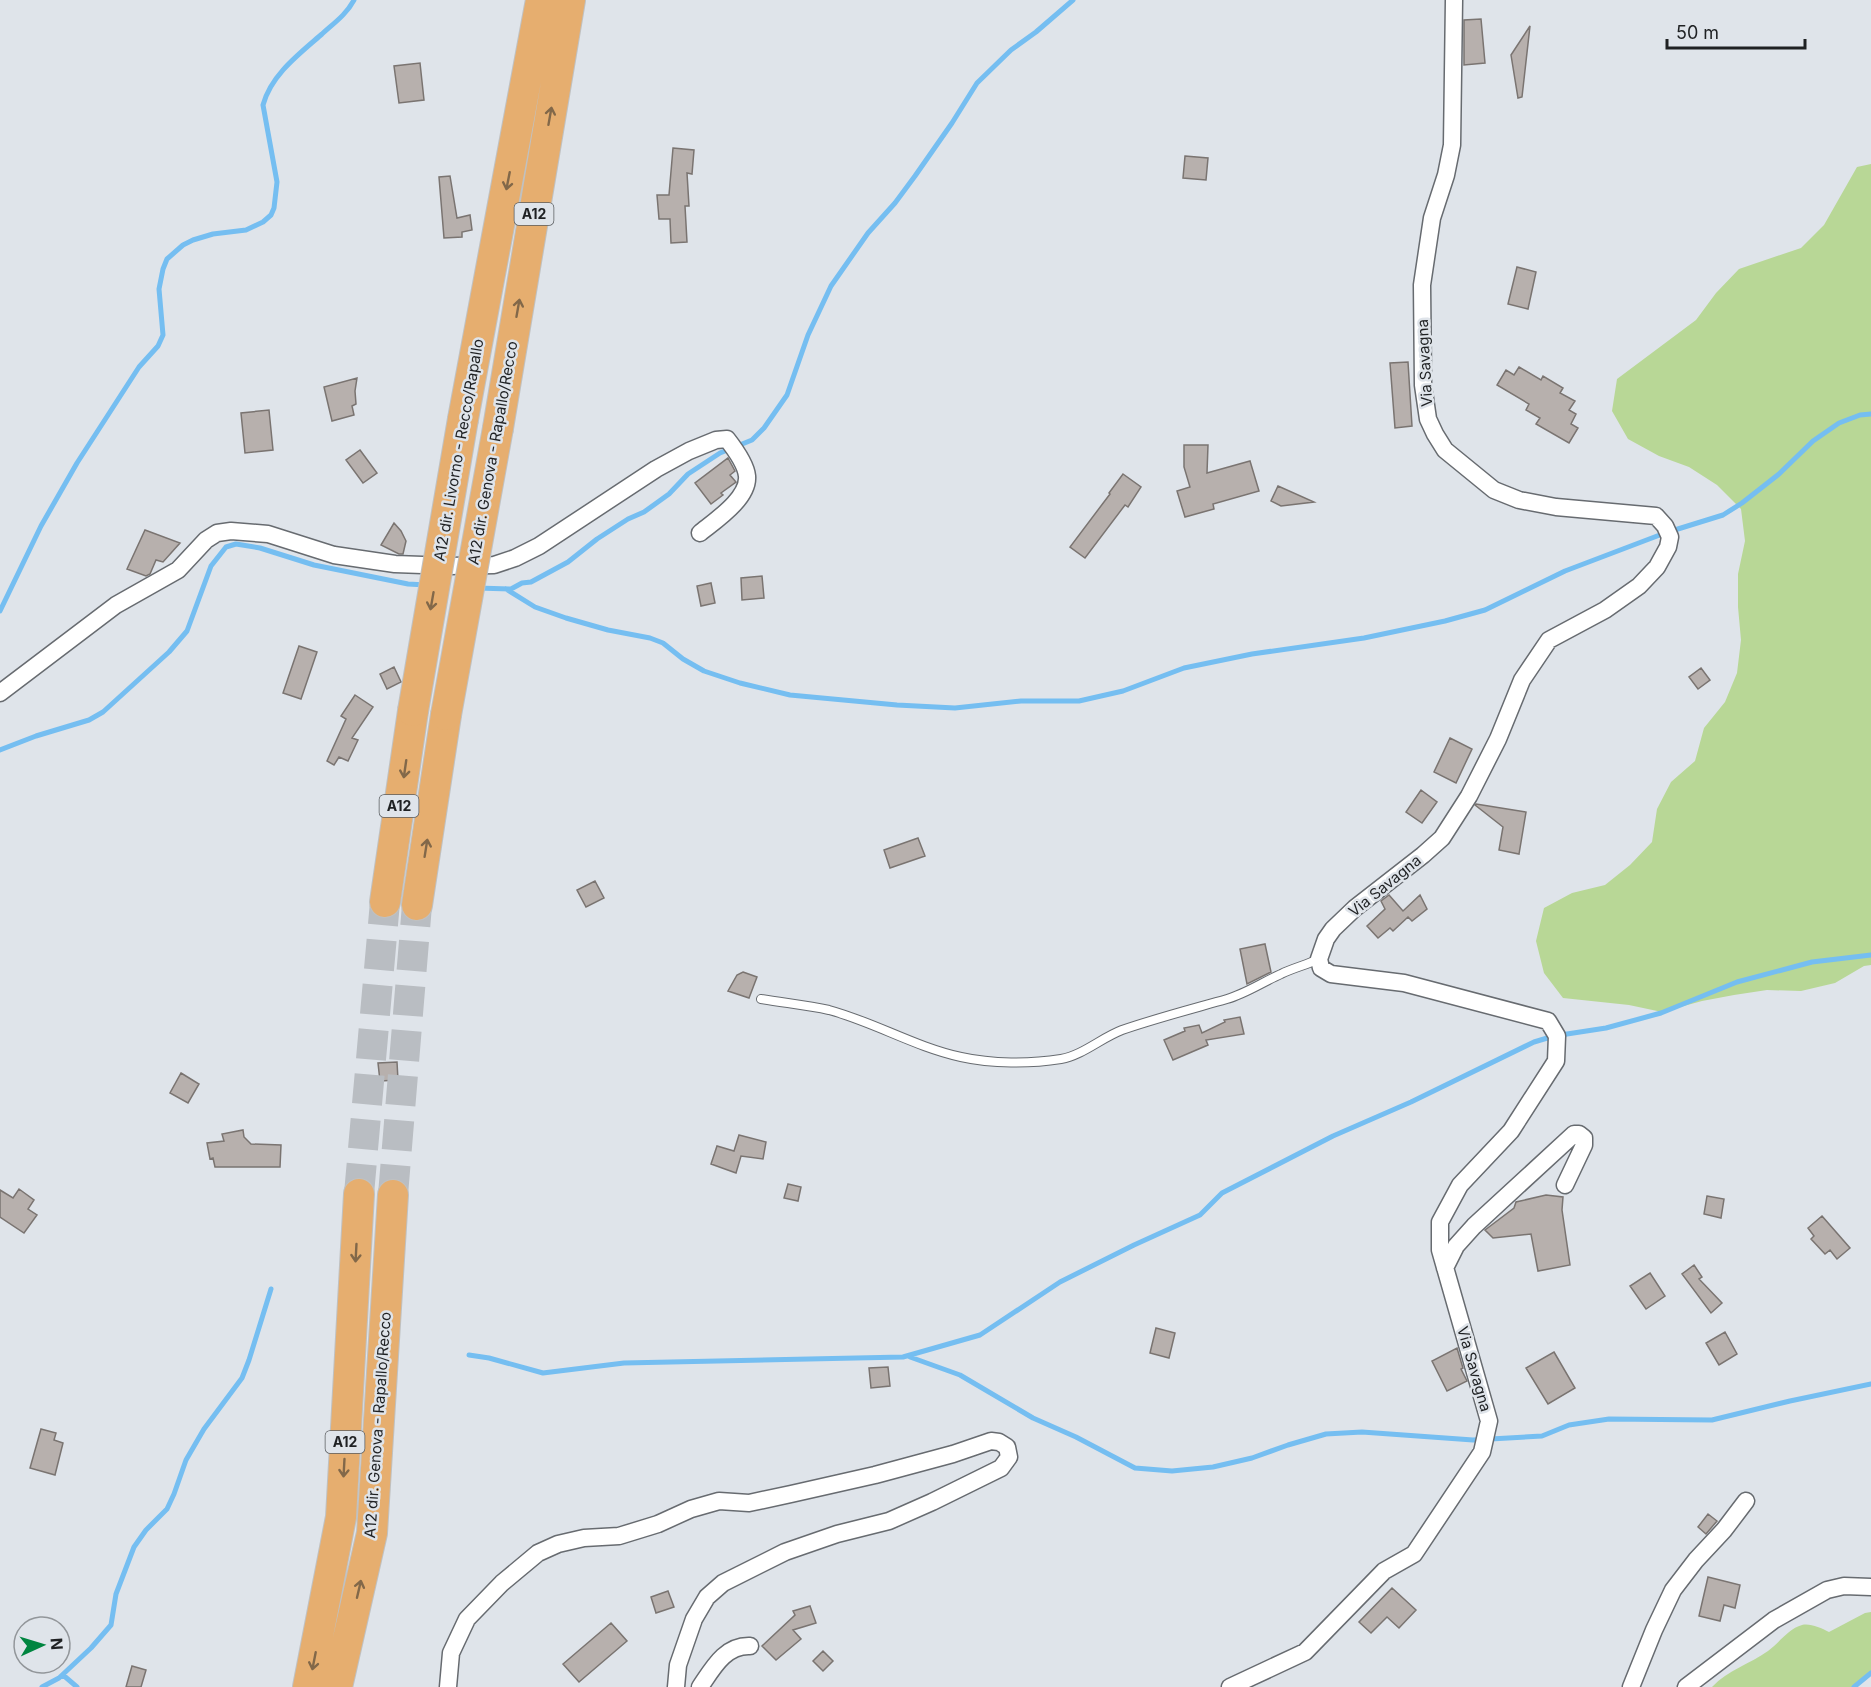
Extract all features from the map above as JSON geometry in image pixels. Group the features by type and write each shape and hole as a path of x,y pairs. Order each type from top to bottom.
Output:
{"highway":[{"name":"A12 dir. Livorno - Recco/Rapallo","path":"385,902 413,711 463,419 542,0"},
{"name":"A12 dir. Genova - Rapallo/Recco","path":"417,905 446,715 498,428 570,0"},
{"name":"A12","path":"309,1687 341,1517 359,1194"},
{"name":"A12 dir. Genova - Rapallo/Recco","path":"337,1687 372,1533 393,1195"}],"street":[{"name":"Via Savagna","path":"1230,1687 1305,1652 1384,1571 1414,1554 1482,1452 1489,1421 1440,1250 1440,1222 1460,1185 1511,1131 1556,1060 1557,1036 1548,1021 1404,983 1331,974 1321,968 1318,959 1333,929 1442,838 1469,796 1498,739 1522,680 1549,640 1605,609 1639,586 1657,567 1668,547 1670,537 1665,526 1656,516 1556,507 1519,500 1494,490 1445,450 1428,418 1423,385 1422,285 1432,218 1446,176 1452,145 1454,0"},
{"path":"0,693 116,605 178,570 206,540 217,533 231,531 268,534 334,555 395,564 494,565 539,546 656,469 689,451 716,440 727,439 737,452 747,476 744,493 700,533"},
{"path":"1445,1268 1456,1246 1474,1226 1574,1134 1579,1134 1584,1138 1584,1145 1565,1185"},
{"path":"448,1687 451,1653 466,1619 502,1583 538,1553 558,1544 584,1538 619,1536 719,1501 749,1503 791,1494 875,1475 991,1442 999,1442 1007,1447 1009,1457 1001,1468 932,1503 889,1521 837,1534 784,1552 723,1583 707,1597 694,1619 678,1665 676,1687"},
{"path":"1631,1687 1673,1590 1746,1501"},
{"path":"1686,1687 1774,1620 1827,1590 1844,1586 1871,1587"},
{"path":"700,1687 715,1665 728,1653 739,1646 750,1646"}],"lane":[{"path":"761,999 829,1010 890,1032 920,1046 960,1057 1040,1061 1064,1059 1120,1031 1174,1013 1228,999 1282,973 1318,959"}],"green space":[{"path":"1871,164 1871,965 1864,966 1835,983 1801,991 1767,990 1702,1001 1662,1012 1629,1005 1563,998 1544,973 1536,941 1544,908 1572,893 1605,885 1630,865 1652,842 1657,809 1671,782 1695,761 1704,728 1725,702 1737,673 1741,640 1738,574 1745,541 1741,509 1717,485 1689,467 1659,456 1628,439 1612,411 1617,379 1696,320 1716,293 1739,269 1801,248 1824,225 1857,167"},
{"path":"1871,1612 1871,1672 1853,1687 1712,1687 1725,1676 1761,1656 1797,1627 1808,1625 1829,1632"}],"building":[{"path":"1481,19 1485,63 1464,65 1464,20"},
{"path":"1530,26 1522,97 1518,98 1511,55"},
{"path":"420,63 424,100 399,103 394,66"},
{"path":"673,148 694,150 692,174 687,173 689,206 685,206 687,242 671,243 670,219 659,219 657,195 669,195"},
{"path":"1185,156 1208,158 1206,180 1183,178"},
{"path":"450,176 457,218 470,215 472,230 462,232 462,237 444,238 439,177"},
{"path":"1517,267 1536,272 1528,309 1508,304"},
{"path":"1408,362 1412,426 1395,428 1390,363"},
{"path":"1519,367 1541,380 1543,376 1563,388 1560,393 1575,401 1569,410 1576,414 1571,424 1578,428 1569,443 1536,424 1540,418 1526,410 1529,404 1497,385 1506,370 1514,375"},
{"path":"357,378 356,404 352,406 354,415 332,421 324,387"},
{"path":"269,410 273,450 245,453 241,413"},
{"path":"1184,445 1208,445 1207,473 1250,461 1259,491 1213,504 1214,509 1185,517 1177,491 1190,487 1184,467"},
{"path":"360,450 377,473 363,483 346,460"},
{"path":"728,458 735,471 730,475 736,482 711,504 695,483"},
{"path":"1123,474 1141,487 1128,507 1125,505 1085,558 1070,547"},
{"path":"1278,486 1314,502 1281,506 1271,501"},
{"path":"394,523 406,541 403,554 381,545"},
{"path":"145,530 180,543 163,562 156,560 150,574 146,576 127,569"},
{"path":"762,576 764,598 742,600 741,578"},
{"path":"711,583 715,603 701,606 697,586"},
{"path":"299,646 317,652 301,699 283,693"},
{"path":"394,667 401,682 387,689 380,674"},
{"path":"1701,668 1710,680 1698,689 1689,677"},
{"path":"355,695 373,707 352,738 358,740 348,761 339,757 334,765 327,761 346,719 341,716"},
{"path":"1450,738 1472,749 1456,783 1434,772"},
{"path":"1421,790 1437,802 1422,823 1406,812"},
{"path":"1476,804 1526,812 1519,854 1499,850 1503,827"},
{"path":"918,838 925,856 890,868 884,850"},
{"path":"595,881 604,898 586,907 577,890"},
{"path":"1389,895 1403,911 1420,895 1427,909 1412,921 1408,917 1393,931 1390,928 1378,938 1367,926 1385,909 1381,901"},
{"path":"1265,944 1271,972 1247,984 1240,949"},
{"path":"743,972 757,977 749,998 728,991 737,975"},
{"path":"1240,1017 1244,1034 1206,1040 1208,1045 1173,1060 1164,1040 1185,1031 1184,1028 1199,1025 1202,1033 1225,1022 1224,1020"},
{"path":"397,1062 398,1080 380,1081 378,1063"},
{"path":"181,1073 199,1084 188,1103 170,1093"},
{"path":"243,1130 244,1137 251,1144 281,1145 280,1167 215,1167 213,1158 210,1159 207,1143 224,1141 222,1134"},
{"path":"739,1135 766,1142 763,1159 741,1156 736,1173 711,1164 717,1146 734,1151"},
{"path":"788,1184 801,1187 798,1201 784,1198"},
{"path":"19,1189 34,1200 28,1209 37,1215 24,1233 0,1217 0,1190 13,1198"},
{"path":"1546,1195 1563,1197 1562,1210 1570,1265 1538,1271 1531,1234 1493,1238 1485,1230 1514,1208 1516,1202"},
{"path":"1707,1196 1724,1199 1721,1218 1704,1214"},
{"path":"1822,1216 1850,1248 1837,1259 1830,1250 1825,1254 1811,1239 1814,1236 1808,1228"},
{"path":"1694,1265 1702,1277 1699,1279 1722,1303 1711,1313 1682,1274"},
{"path":"1650,1273 1665,1296 1646,1309 1630,1286"},
{"path":"1156,1328 1175,1333 1169,1358 1150,1353"},
{"path":"1725,1332 1737,1354 1719,1365 1706,1343"},
{"path":"1457,1348 1463,1368 1461,1369 1467,1381 1447,1391 1432,1361"},
{"path":"1554,1352 1575,1388 1548,1404 1526,1368"},
{"path":"888,1367 890,1386 871,1388 869,1368"},
{"path":"41,1429 56,1433 54,1440 63,1443 55,1475 30,1468"},
{"path":"1708,1514 1717,1521 1706,1534 1698,1527"},
{"path":"1708,1577 1740,1585 1735,1608 1724,1605 1720,1621 1699,1616"},
{"path":"1392,1588 1416,1610 1399,1628 1387,1617 1371,1633 1359,1622"},
{"path":"668,1591 674,1607 656,1613 651,1597"},
{"path":"810,1606 816,1623 793,1630 801,1639 776,1660 762,1646 795,1615 793,1611"},
{"path":"611,1623 627,1641 579,1682 563,1664"},
{"path":"823,1651 833,1661 823,1671 813,1661"},
{"path":"132,1666 146,1670 141,1687 126,1687"}],"waterway":[{"path":"0,611 41,526 77,463 139,367 158,346 163,335 159,289 167,259 183,245 193,240 213,234 246,230 263,222 271,215 277,182 263,105 267,94 287,66 340,18 354,0"},
{"path":"477,588 511,589 522,583 531,582 568,562 597,539 628,519 644,512 669,494 688,474 720,453 752,440 764,428 787,395 808,335 831,286 868,233 915,176 977,83 1011,50 1073,0"},
{"path":"506,589 535,607 566,618 663,643 683,659 704,671 740,683 790,695 955,708 1021,701 1079,701 1123,691 1184,668 1252,654 1364,638 1485,610 1565,571 1665,533 1723,515 1779,474 1813,441 1839,423 1860,415 1871,414"},
{"path":"0,750 89,720 103,712 169,652 187,631 211,566 226,547 236,544 260,548 314,565 408,584 426,585"},
{"path":"469,1355 489,1358 543,1373 624,1363 903,1357 980,1335 1060,1282 1200,1215 1222,1193 1333,1136 1411,1102 1534,1042 1554,1036 1606,1028 1661,1013 1737,982 1812,962 1871,955"},
{"path":"42,1687 59,1678 91,1648 111,1625 116,1594 134,1547 146,1530 167,1509 186,1460 204,1429 242,1378 271,1289"},
{"path":"910,1357 960,1375 1033,1418 1076,1437 1135,1468 1172,1471 1213,1467 1252,1458 1326,1434 1362,1432 1473,1440 1542,1436 1569,1425 1609,1419 1712,1420 1871,1384"},
{"path":"1854,1687 1871,1673"},
{"path":"63,1675 77,1687"}],"tunnel":[{"path":"359,1194 385,902"},
{"path":"393,1195 417,905"}]}
